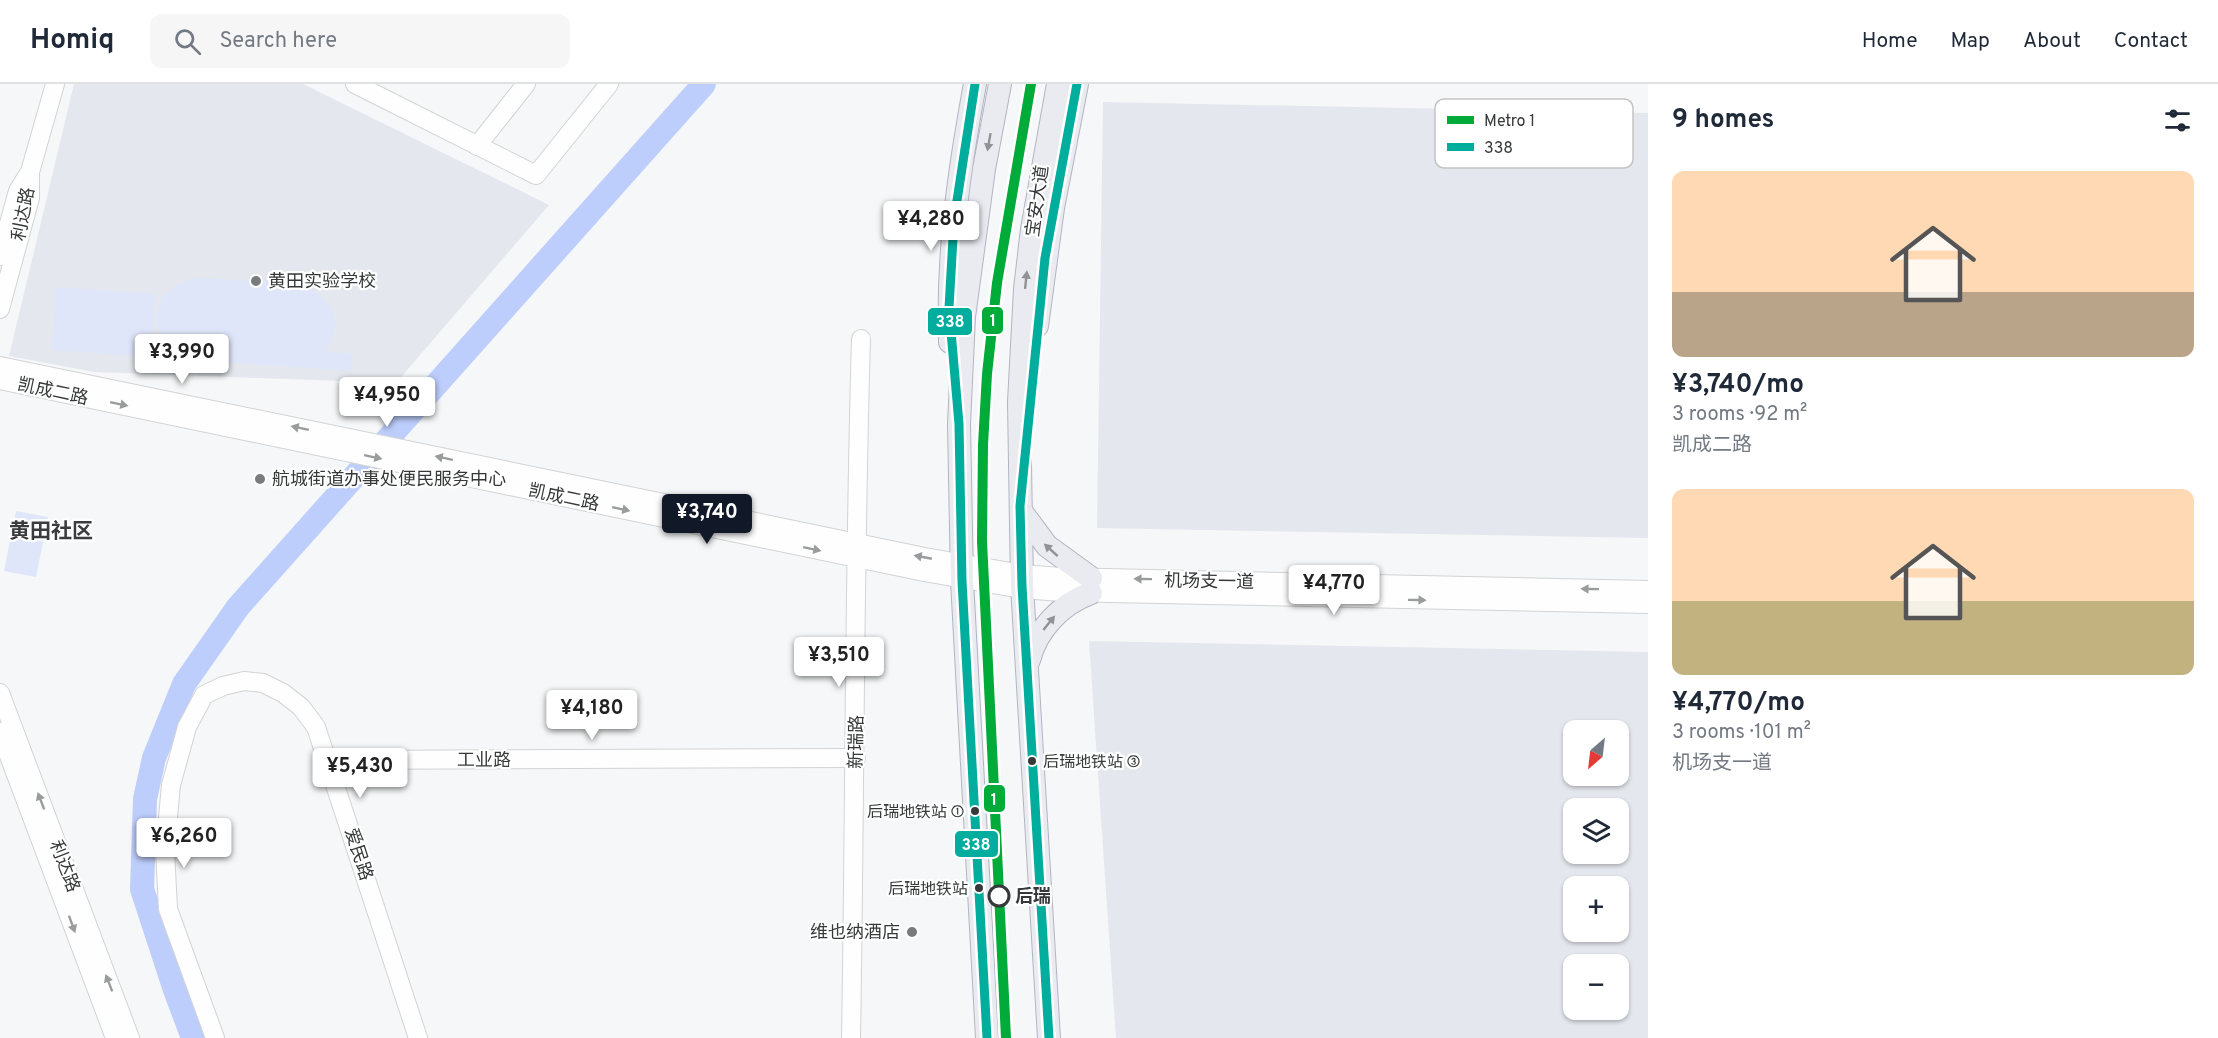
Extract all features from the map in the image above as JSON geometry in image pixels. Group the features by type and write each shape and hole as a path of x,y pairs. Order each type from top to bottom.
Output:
{"main road":[{"path":"975,84 961,166 950,266 951,344 958,424 962,571 987,1038"},
{"path":"958,424 964,316 984,169 1000,84"},
{"name":"宝安大道","path":"1049,1038 1022,581 1019,402 1025,289 1040,176 1058,84"},
{"path":"1027,671 1034,646 1052,619 1091,586 1047,546 1021,509 1042,279 1077,84"}],"street":[{"path":"30,172 55,84"},
{"path":"355,84 536,175 609,84"},
{"path":"477,146 526,84"},
{"name":"利达路","path":"0,256 18,191 30,172"},
{"name":"利达路","path":"0,309 30,198 30,172"},
{"name":"新瑞路","path":"851,1038 856,758 855,550 861,339"},
{"name":"凯成二路","path":"0,366 352,446 855,550 1022,581"},
{"name":"凯成二路","path":"0,380 352,446"},
{"name":"机场支一道","path":"1022,581 1091,586 1648,604"},
{"name":"机场支一道","path":"1091,586 1648,590"},
{"name":"爱民路","path":"215,1038 170,919 165,850 171,784 187,727 204,695 223,686 244,681 263,682 301,707 316,728 329,760 418,1038"},
{"name":"利达路","path":"0,693 130,1038"},
{"name":"利达路","path":"0,732 115,1038"},
{"name":"工业路","path":"329,760 856,758"}],"shaded area":[{"name":"黄田实验学校","path":"74,84 303,84 549,205 396,383 94,372 9,356"},
{"path":"1103,102 1435,109 1435,168 1633,168 1633,113 1648,113 1648,538 1097,528"},
{"path":"201,278 296,283 317,293 331,309 334,319 335,329 332,340 325,351 353,354 352,371 52,350 56,287 155,294 152,341 164,342 158,330 157,319 162,299 178,284"},
{"path":"16,511 48,517 36,577 4,571"},
{"path":"1089,641 1648,652 1648,1038 1116,1038"}],"waterway":[{"path":"193,1038 142,889 145,799 154,758 184,684 238,607 704,84"}],"metro line":[{"name":"1","path":"1006,1038 982,541 983,445 987,374 997,283 1031,84"}],"transit line":[{"name":"338","path":"975,84 954,220 949,308 959,424 962,581 987,1038"},
{"name":"338","path":"1049,1038 1022,586 1020,506 1045,258 1077,84"}],"place":[{"name":"黄田实验学校","path":"256,281"},
{"name":"航城街道办事处便民服务中心","path":"260,479"},
{"name":"后瑞地铁站 ③","path":"1032,761"},
{"name":"后瑞地铁站 ①","path":"975,811"},
{"name":"后瑞地铁站","path":"979,888"},
{"name":"后瑞","path":"999,896"},
{"name":"维也纳酒店","path":"912,932"}],"district":[{"name":"黄田社区","path":"51,531"}]}
